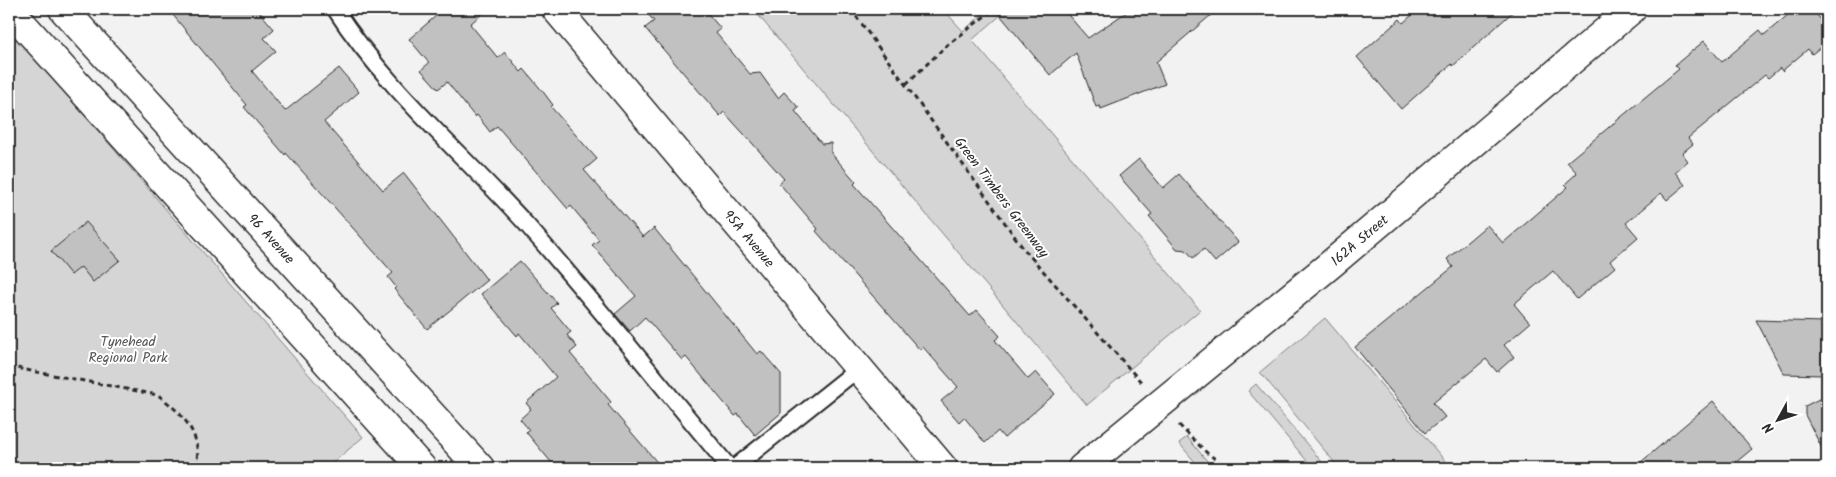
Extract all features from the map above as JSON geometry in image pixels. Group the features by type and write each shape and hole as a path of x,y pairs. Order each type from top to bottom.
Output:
{"street":[{"path":"9,9 422,468"},
{"name":"96 Avenue","path":"63,9 480,468"},
{"name":"95A Avenue","path":"556,9 943,468"},
{"name":"162A Street","path":"1082,468 1331,264 1632,9"}],"lane":[{"path":"335,9 371,58 421,115 526,225 730,468"},
{"path":"734,468 858,369"}],"path":[{"name":"Green Timbers Greenway","path":"851,9 1024,248 1147,388"},
{"path":"906,84 945,48 994,9"},
{"path":"9,365 21,370 158,395 189,424 197,441 196,468"},
{"path":"1179,425 1207,453 1228,468"}],"green space":[{"path":"753,9 943,9 963,31 989,9 1008,9 972,40 1200,310 1087,405"},
{"name":"Tynehead Regional Park","path":"9,28 363,437 327,468 9,468"},
{"path":"1325,318 1451,468 1339,468 1260,372"},
{"path":"1256,384 1327,468 1313,468 1248,391"},
{"path":"1187,437 1213,468 1200,468 1179,443"}],"building":[{"path":"168,9 257,9 274,29 264,38 276,51 252,71 285,111 339,68 359,92 324,122 383,190 404,173 487,280 427,329 394,289 396,287 388,277 393,273 286,153 285,155 244,107 247,105"},
{"path":"444,9 488,9 470,24 498,58 505,52 521,72 524,69 553,105 551,107 597,159 584,170 643,237 654,228 757,354 761,351 781,374 781,413 755,435 738,414 735,416 686,357 682,360 645,317 630,331 615,314 636,296 592,245 599,240 571,206 568,209 497,126 490,132 477,115 475,117 447,82 438,89 421,70 429,63 409,39"},
{"path":"643,9 704,9 721,29 716,33 750,74 760,73 778,98 784,92 799,108 795,111 822,144 831,143 831,153 856,182 854,184 970,316 977,310 1000,336 995,340 1028,379 1036,372 1055,394 1004,438 998,431 985,443 964,417 959,422 941,401 958,387 923,347 920,350 816,231 818,229 779,183 784,179 724,112 720,116 645,28 654,21"},
{"path":"995,9 1063,9 1088,38 1131,9 1218,9 1156,62 1165,84 1101,109 1100,106 1096,107 1076,53 1050,75"},
{"path":"1419,9 1516,9 1453,66 1452,64 1401,109 1357,57 1400,19 1403,23"},
{"path":"1795,9 1812,9 1827,27 1827,42 1812,54 1808,49 1782,71 1780,68 1768,78 1765,75 1688,138 1693,144 1682,153 1688,161 1675,172 1685,185 1667,200 1661,193 1626,223 1638,237 1610,261 1615,267 1577,299 1553,271 1514,304 1530,323 1504,345 1514,357 1497,372 1486,359 1433,403 1445,417 1425,433 1355,347 1453,267 1447,259 1487,225 1503,243 1568,187 1565,184 1577,173 1567,162 1679,69 1675,65 1704,41 1722,62 1760,30 1764,35"},
{"path":"1139,159 1163,188 1179,174 1238,242 1215,262 1204,249 1193,258 1186,250 1177,249 1149,216 1152,214 1119,176"},
{"path":"86,222 120,260 93,282 81,267 71,275 51,251"},
{"path":"520,261 557,303 551,308 571,332 567,335 577,347 570,353 611,402 608,405 662,468 556,468 526,432 529,430 520,419 531,409 526,403 556,377 519,333 517,336 481,294"},
{"path":"1756,320 1823,322 1822,375 1784,374"},
{"path":"1827,395 1827,458 1805,415 1805,406"},
{"path":"1713,401 1752,449 1729,468 1634,468"}]}
